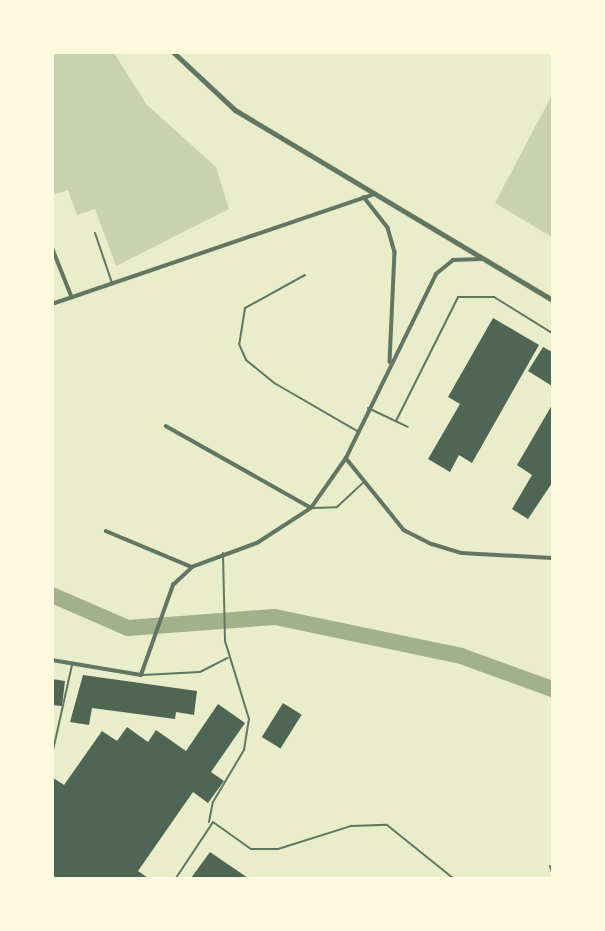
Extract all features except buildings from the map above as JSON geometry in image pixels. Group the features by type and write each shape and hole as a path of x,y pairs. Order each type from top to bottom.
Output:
{"street":[{"path":"173,52 217,98 552,300"},
{"path":"52,304 377,193"},
{"path":"364,197 388,228 395,252 390,364"},
{"path":"52,247 72,298"},
{"path":"52,660 141,675 159,610 192,566 283,530 311,508 346,458 368,408 436,274 453,260 482,259"},
{"path":"166,426 311,508"},
{"path":"346,458 404,530 432,544 462,553 552,558"},
{"path":"107,531 192,566"}],"lane":[{"path":"95,233 112,284"},
{"path":"305,275 245,308 239,344 246,360 276,384 358,431"},
{"path":"396,421 458,297 494,297 552,333"},
{"path":"368,408 408,426"},
{"path":"311,508 337,507 364,481"},
{"path":"176,878 209,824 213,802 244,750 249,719 225,642 223,553"},
{"path":"141,675 200,671 229,657"},
{"path":"52,755 72,664"},
{"path":"209,824 251,849 278,849 351,826 387,825 453,878"},
{"path":"550,866 552,872"}],"green space":[{"path":"53,52 114,53 147,105 216,167 229,209 116,266 95,209 77,215 68,190 53,195"},
{"path":"552,95 552,237 495,203"}],"waterway":[{"path":"52,595 128,628 275,617 461,656 552,689"}]}
